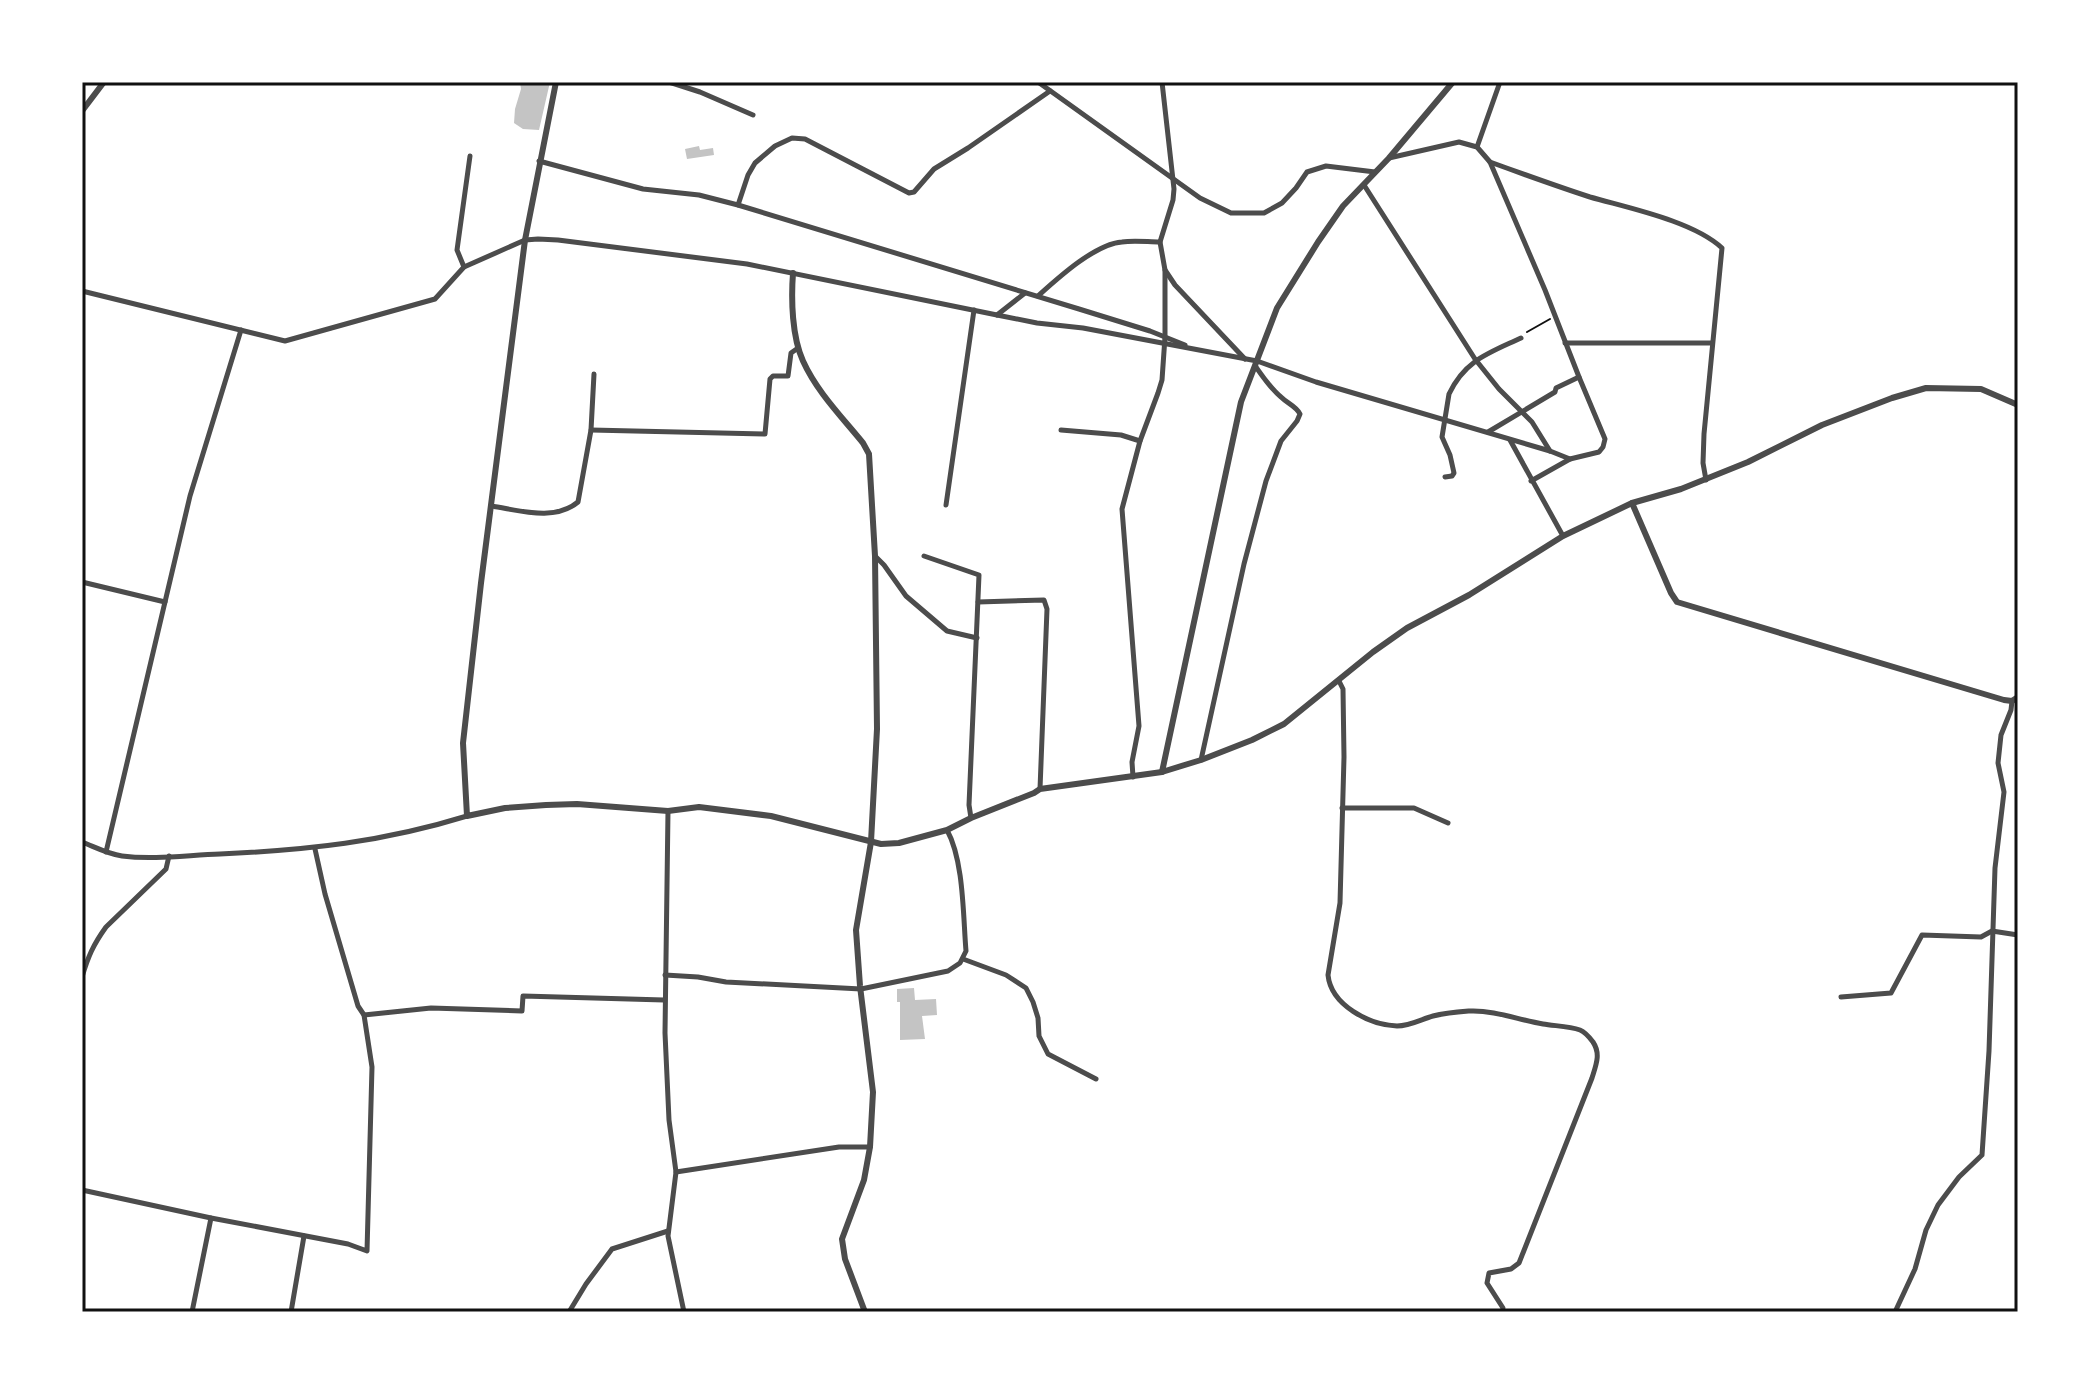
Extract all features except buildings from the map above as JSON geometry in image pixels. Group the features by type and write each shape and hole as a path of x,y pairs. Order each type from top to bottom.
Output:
{"street":[{"path":"82,111 104,82"},
{"path":"467,816 463,743 491,506 525,240 556,82"},
{"path":"669,82 753,115"},
{"path":"1038,82 1200,198 1231,213 1264,213 1282,203 1307,172 1326,166 1376,172"},
{"path":"1133,778 1132,762 1139,726 1122,509 1140,441 1162,380 1165,270 1160,242 1173,200 1162,82"},
{"path":"1162,772 1241,402 1277,308 1343,206 1389,158 1453,82"},
{"path":"1477,147 1500,82"},
{"path":"738,205 755,163 775,146 792,138 805,139 909,193 914,192 934,169 1050,91"},
{"path":"1389,158 1459,142 1477,147 1490,162 1605,439 1599,452 1570,459 1531,481"},
{"path":"464,267 457,250 470,156"},
{"path":"539,161 643,189 699,195 738,205 1038,296 1164,340 1246,360 1570,459"},
{"path":"1490,162 1560,188 1681,225 1712,238 1722,248 1703,463 1706,480"},
{"path":"1364,185 1475,359 1532,422 1550,451"},
{"path":"82,291 285,341 435,299 464,267 525,240 558,240 747,264 1037,323 1164,340"},
{"path":"1038,296 1065,272 1107,245 1160,242"},
{"path":"1165,270 1175,285 1246,360"},
{"path":"793,273 791,303 802,358 815,383 869,454 875,556 877,729 871,842 856,930 873,1092 870,1147 864,1180 842,1239 845,1259 865,1312"},
{"path":"997,315 1025,292"},
{"path":"946,505 974,310"},
{"path":"106,852 190,496 241,330"},
{"path":"1445,477 1454,473 1442,437 1452,388 1475,359 1521,338"},
{"path":"1565,343 1713,343"},
{"path":"591,430 765,434 770,379 773,376 788,376 791,353 799,347"},
{"path":"1201,760 1244,564 1266,481 1281,441 1300,414 1272,388 1256,364"},
{"path":"491,506 546,514 570,509 578,502 591,430 594,374"},
{"path":"1487,432 1579,377"},
{"path":"82,842 122,856 315,849 422,830 505,808 577,804 668,811 699,807 736,810 871,842 899,843 947,830 1040,789 1162,772 1252,740 1284,724 1407,628 1469,595 1563,536 1632,503 1706,480 1748,462 1822,425 1926,388 1981,389 2018,405"},
{"path":"1061,430 1121,435 1140,441"},
{"path":"1509,439 1563,536"},
{"path":"1632,503 1677,602 2015,699 2001,735 1998,763 2004,792 1995,868 1989,1065 1982,1155 1959,1177 1938,1205 1926,1230 1915,1269 1895,1312"},
{"path":"875,556 906,596 947,631 977,638"},
{"path":"924,556 979,575 969,805 971,818"},
{"path":"82,582 165,602"},
{"path":"978,602 1044,600 1047,609 1040,789"},
{"path":"1339,681 1343,689 1340,903 1328,975 1329,983 1342,1003 1362,1016 1399,1026 1453,1012 1486,1012 1579,1030 1595,1045 1598,1059 1592,1078 1519,1263 1511,1269 1489,1273 1487,1283 1503,1308 1502,1312"},
{"path":"1342,808 1414,808 1448,823"},
{"path":"668,811 664,1000 669,1120 676,1172 668,1231 684,1312"},
{"path":"665,975 726,982 861,989 948,971 960,963 966,951 958,860 947,830"},
{"path":"82,1190 348,1244 367,1251 372,1067 364,1015 358,1006 315,849"},
{"path":"82,977 98,938 166,869 169,856"},
{"path":"1841,997 1891,993 1922,935 1981,937 1992,931 2018,935"},
{"path":"962,959 1006,975 1026,988 1038,1018 1039,1036 1048,1054 1096,1079"},
{"path":"364,1015 431,1008 522,1011 523,996 664,1000"},
{"path":"676,1172 839,1147 870,1147"},
{"path":"192,1312 211,1218"},
{"path":"569,1312 612,1249 668,1231"},
{"path":"291,1312 304,1236"}],"path":[{"path":"1521,338 1529,329 1555,317"}]}
